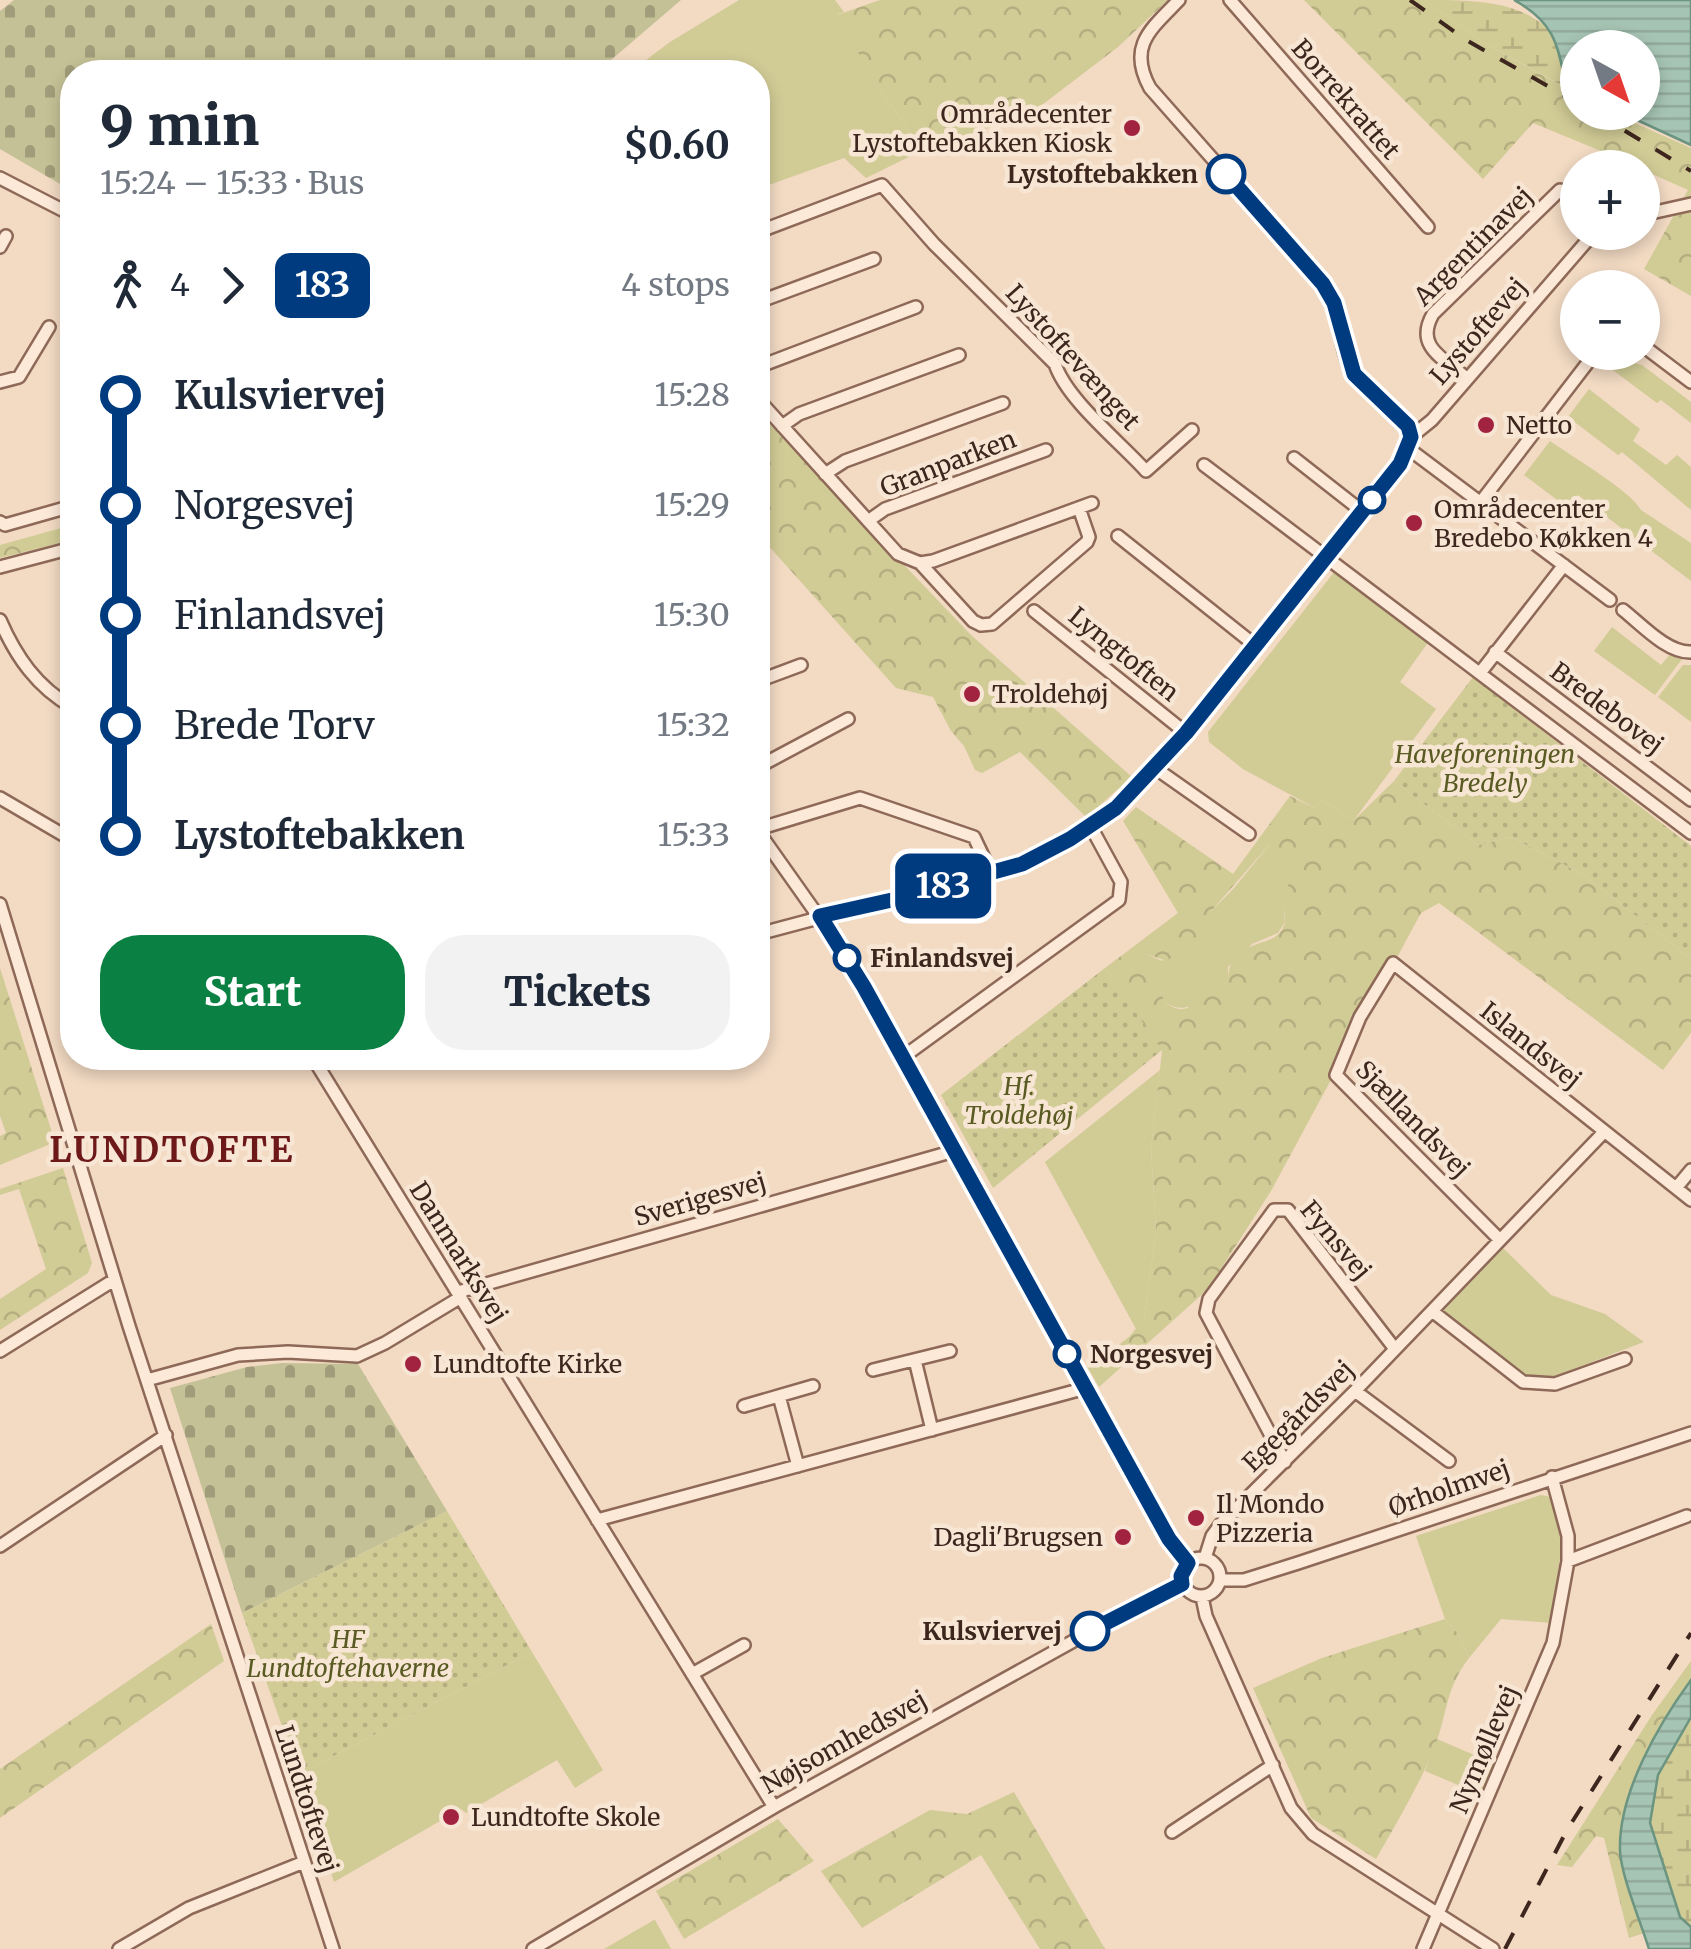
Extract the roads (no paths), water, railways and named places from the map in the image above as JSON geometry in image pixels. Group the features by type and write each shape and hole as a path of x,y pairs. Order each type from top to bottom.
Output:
{"street":[{"path":"1178,0 1150,30 1141,46 1142,73 1150,88 1323,284 1334,303 1354,374 1399,415 1410,443 1480,504 1610,600"},
{"name":"Borrekrattet","path":"1230,0 1428,227"},
{"path":"0,178 60,210"},
{"name":"Lystoftevænget","path":"770,227 882,185 934,244 1055,364 1058,374 1087,410 1146,471 1192,430"},
{"name":"Argentinavej","path":"1466,378 1429,346 1424,336 1426,326 1433,314 1560,190"},
{"path":"1660,210 1691,204"},
{"name":"Lystoftevej","path":"820,916 892,900 1047,853 1116,808 1186,733 1362,512 1410,443 1579,250"},
{"path":"770,298 874,260"},
{"path":"770,362 916,307"},
{"path":"0,382 19,377 49,326"},
{"path":"782,426 799,414 960,355"},
{"path":"1660,359 1691,382"},
{"path":"1480,504 1582,370"},
{"name":"Granparken","path":"825,474 845,461 1003,403"},
{"name":"Granparken","path":"770,412 898,554 920,563 981,626 992,624 1087,542 1089,537 1079,508"},
{"name":"Granparken","path":"868,521 885,509 1046,450"},
{"path":"1294,458 1362,512"},
{"name":"Bredebovej","path":"1204,465 1691,832"},
{"path":"920,563 1092,503"},
{"path":"0,522 5,525 60,509"},
{"path":"1118,536 1256,646"},
{"path":"0,567 60,551"},
{"path":"1480,673 1564,566"},
{"path":"1622,610 1670,647 1691,652"},
{"name":"Lyngtoften","path":"1034,611 1186,733"},
{"path":"0,620 26,668 60,699"},
{"name":"Bredebovej","path":"1495,652 1691,800"},
{"path":"770,677 801,665"},
{"path":"770,761 848,719"},
{"path":"1155,768 1249,834"},
{"path":"0,798 60,833"},
{"path":"770,826 860,798 974,837 990,872"},
{"path":"903,1057 1119,900 1122,882 1091,827"},
{"path":"770,847 820,916 903,1057 1169,1539 1188,1563"},
{"name":"Lundtoftevej","path":"0,904 114,1280 332,1949"},
{"path":"770,931 820,916"},
{"name":"Islandsvej","path":"1360,1017 1393,964 1691,1200"},
{"name":"Sjællandsvej","path":"1360,1017 1336,1075 1500,1240"},
{"name":"Danmarksvej","path":"326,1070 459,1295 774,1806"},
{"name":"Egegårdsvej","path":"1205,1558 1220,1524 1355,1392 1604,1132"},
{"name":"Sverigesvej","path":"147,1380 238,1355 288,1352 358,1356 459,1295 954,1151"},
{"path":"1676,1188 1691,1170"},
{"name":"Fynsvej","path":"1285,1462 1206,1313 1209,1299 1274,1210 1288,1210 1395,1349"},
{"path":"0,1351 114,1280"},
{"path":"1432,1311 1523,1382 1555,1384 1626,1359"},
{"path":"874,1370 950,1351"},
{"path":"915,1360 932,1430"},
{"path":"744,1406 813,1386"},
{"path":"597,1520 1086,1388"},
{"path":"1355,1392 1449,1461"},
{"path":"778,1396 798,1466"},
{"name":"Ørholmvej","path":"1220,1580 1244,1580 1691,1433"},
{"path":"0,1546 166,1435"},
{"name":"Nymøllevej","path":"1423,1949 1543,1669 1559,1618 1568,1536 1552,1477"},
{"path":"1568,1561 1686,1516"},
{"path":"1205,1558 1217,1566 1220,1580 1214,1592 1202,1597 1190,1594 1181,1576 1188,1563 1205,1558"},
{"name":"Nøjsomhedsvej","path":"534,1949 774,1806 1182,1584"},
{"path":"1202,1597 1206,1616 1291,1808 1313,1834 1493,1949"},
{"path":"692,1674 744,1645"},
{"path":"1172,1832 1274,1765"},
{"path":"119,1949 190,1908 304,1862"}],"railway":[{"path":"1410,0 1466,40 1560,93"},
{"path":"1624,130 1691,171"},
{"path":"1505,1949 1567,1830 1691,1633"}],"place":[{"name":"Områdecenter Lystoftebakken Kiosk","path":"1132,128"},
{"name":"Lystoftebakken","path":"1226,174"},
{"name":"Netto","path":"1486,425"},
{"name":"Områdecenter Bredebo Køkken 4","path":"1414,523"},
{"name":"Troldehøj","path":"972,694"},
{"name":"Finlandsvej","path":"847,958"},
{"name":"Norgesvej","path":"1067,1354"},
{"name":"Lundtofte Kirke","path":"413,1364"},
{"name":"Il Mondo Pizzeria","path":"1196,1518"},
{"name":"Dagli'Brugsen","path":"1123,1537"},
{"name":"Kulsviervej","path":"1090,1631"},
{"name":"Lundtofte Skole","path":"451,1817"}],"district":[{"name":"LUNDTOFTE","path":"172,1150"}],"park label":[{"name":"Haveforeningen Bredely","path":"1485,768"},
{"name":"Hf. Troldehøj","path":"1019,1100"},
{"name":"HF Lundtoftehaverne","path":"348,1654"}]}
